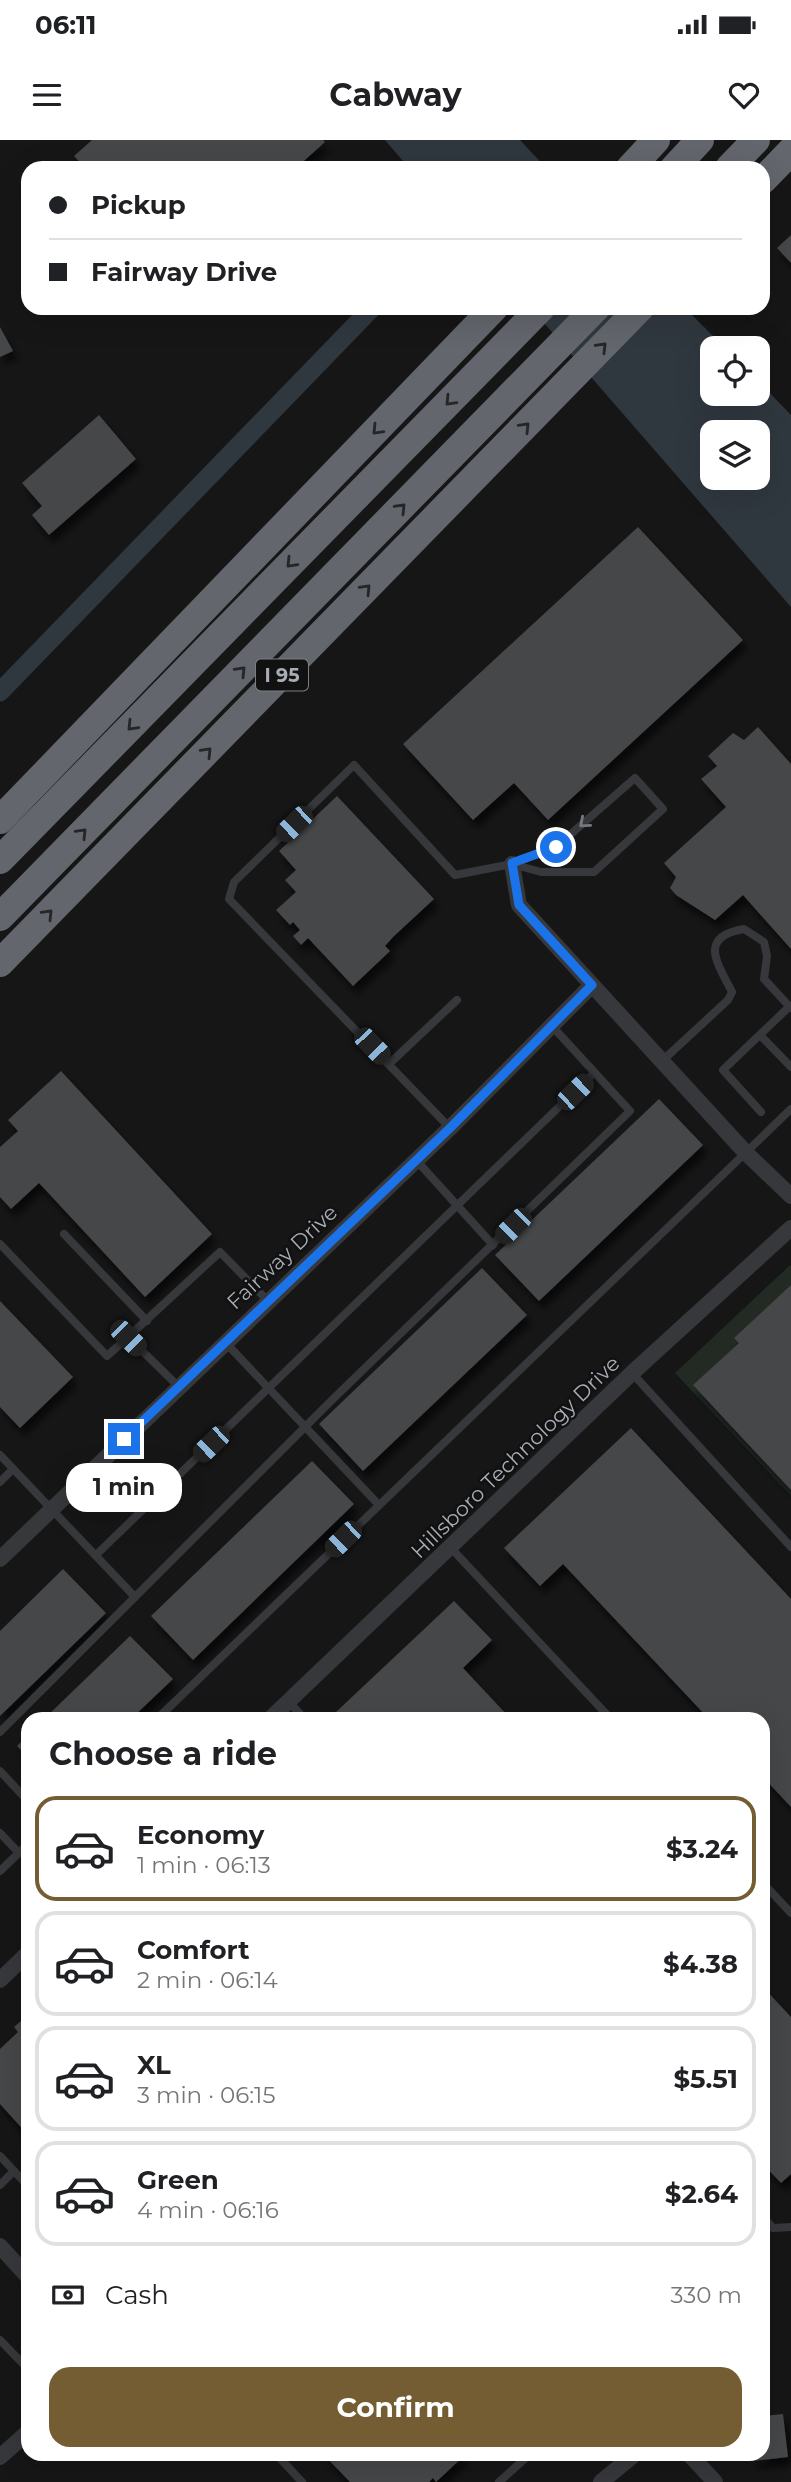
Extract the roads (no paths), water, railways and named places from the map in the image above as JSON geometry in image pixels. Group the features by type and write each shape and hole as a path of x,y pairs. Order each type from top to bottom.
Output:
{"highway":[{"path":"636,161 656,140"},
{"path":"680,161 700,140"},
{"path":"736,161 756,140"},
{"path":"770,173 791,151"},
{"path":"0,820 487,315"},
{"path":"0,860 534,315"},
{"path":"0,917 589,315"},
{"name":"I 95","path":"0,963 633,315"}],"street":[{"path":"512,863 519,905 746,1153 791,1196"},
{"name":"Fairway Drive","path":"0,1559 224,1341 450,1128 592,985"},
{"name":"Hillsboro Technology Drive","path":"277,1712 632,1373 791,1228"},
{"path":"0,1980 21,1960"},
{"path":"0,2246 21,2269"},
{"path":"0,2457 21,2438"},
{"path":"601,2482 626,2461"},
{"path":"696,2461 715,2482"}],"lane":[{"path":"450,1128 229,899 234,882 354,765 455,875 512,863 556,847 635,778 663,809 594,872 541,872 512,863"},
{"path":"662,1061 728,1000 732,992 715,962 714,951 720,939 733,931 744,929 755,933 764,942 767,956 764,979 790,1007 723,1070 761,1112"},
{"path":"389,1064 457,1000"},
{"path":"0,1732 305,1427 630,1111 551,1025"},
{"path":"760,1035 791,1067"},
{"path":"96,1555 594,1073"},
{"path":"164,1712 791,1109"},
{"path":"416,1160 493,1245"},
{"path":"64,1234 147,1321"},
{"path":"0,1244 107,1356 220,1252 267,1300"},
{"path":"128,1338 178,1386"},
{"path":"224,1341 378,1504"},
{"path":"632,1373 791,1547"},
{"path":"0,1455 135,1597"},
{"path":"0,1482 13,1469"},
{"path":"450,1547 604,1712"},
{"path":"288,1701 298,1712"},
{"path":"0,1771 21,1794"},
{"path":"0,1832 19,1853 0,1871"},
{"path":"770,1890 791,1913"},
{"path":"0,2156 21,2178"},
{"path":"0,2185 14,2171"},
{"path":"770,2225 773,2228 791,2227"},
{"path":"0,2340 21,2362"},
{"path":"282,2461 302,2482"},
{"path":"499,2482 522,2461"}],"waterway":[{"path":"0,692 365,315"}]}
